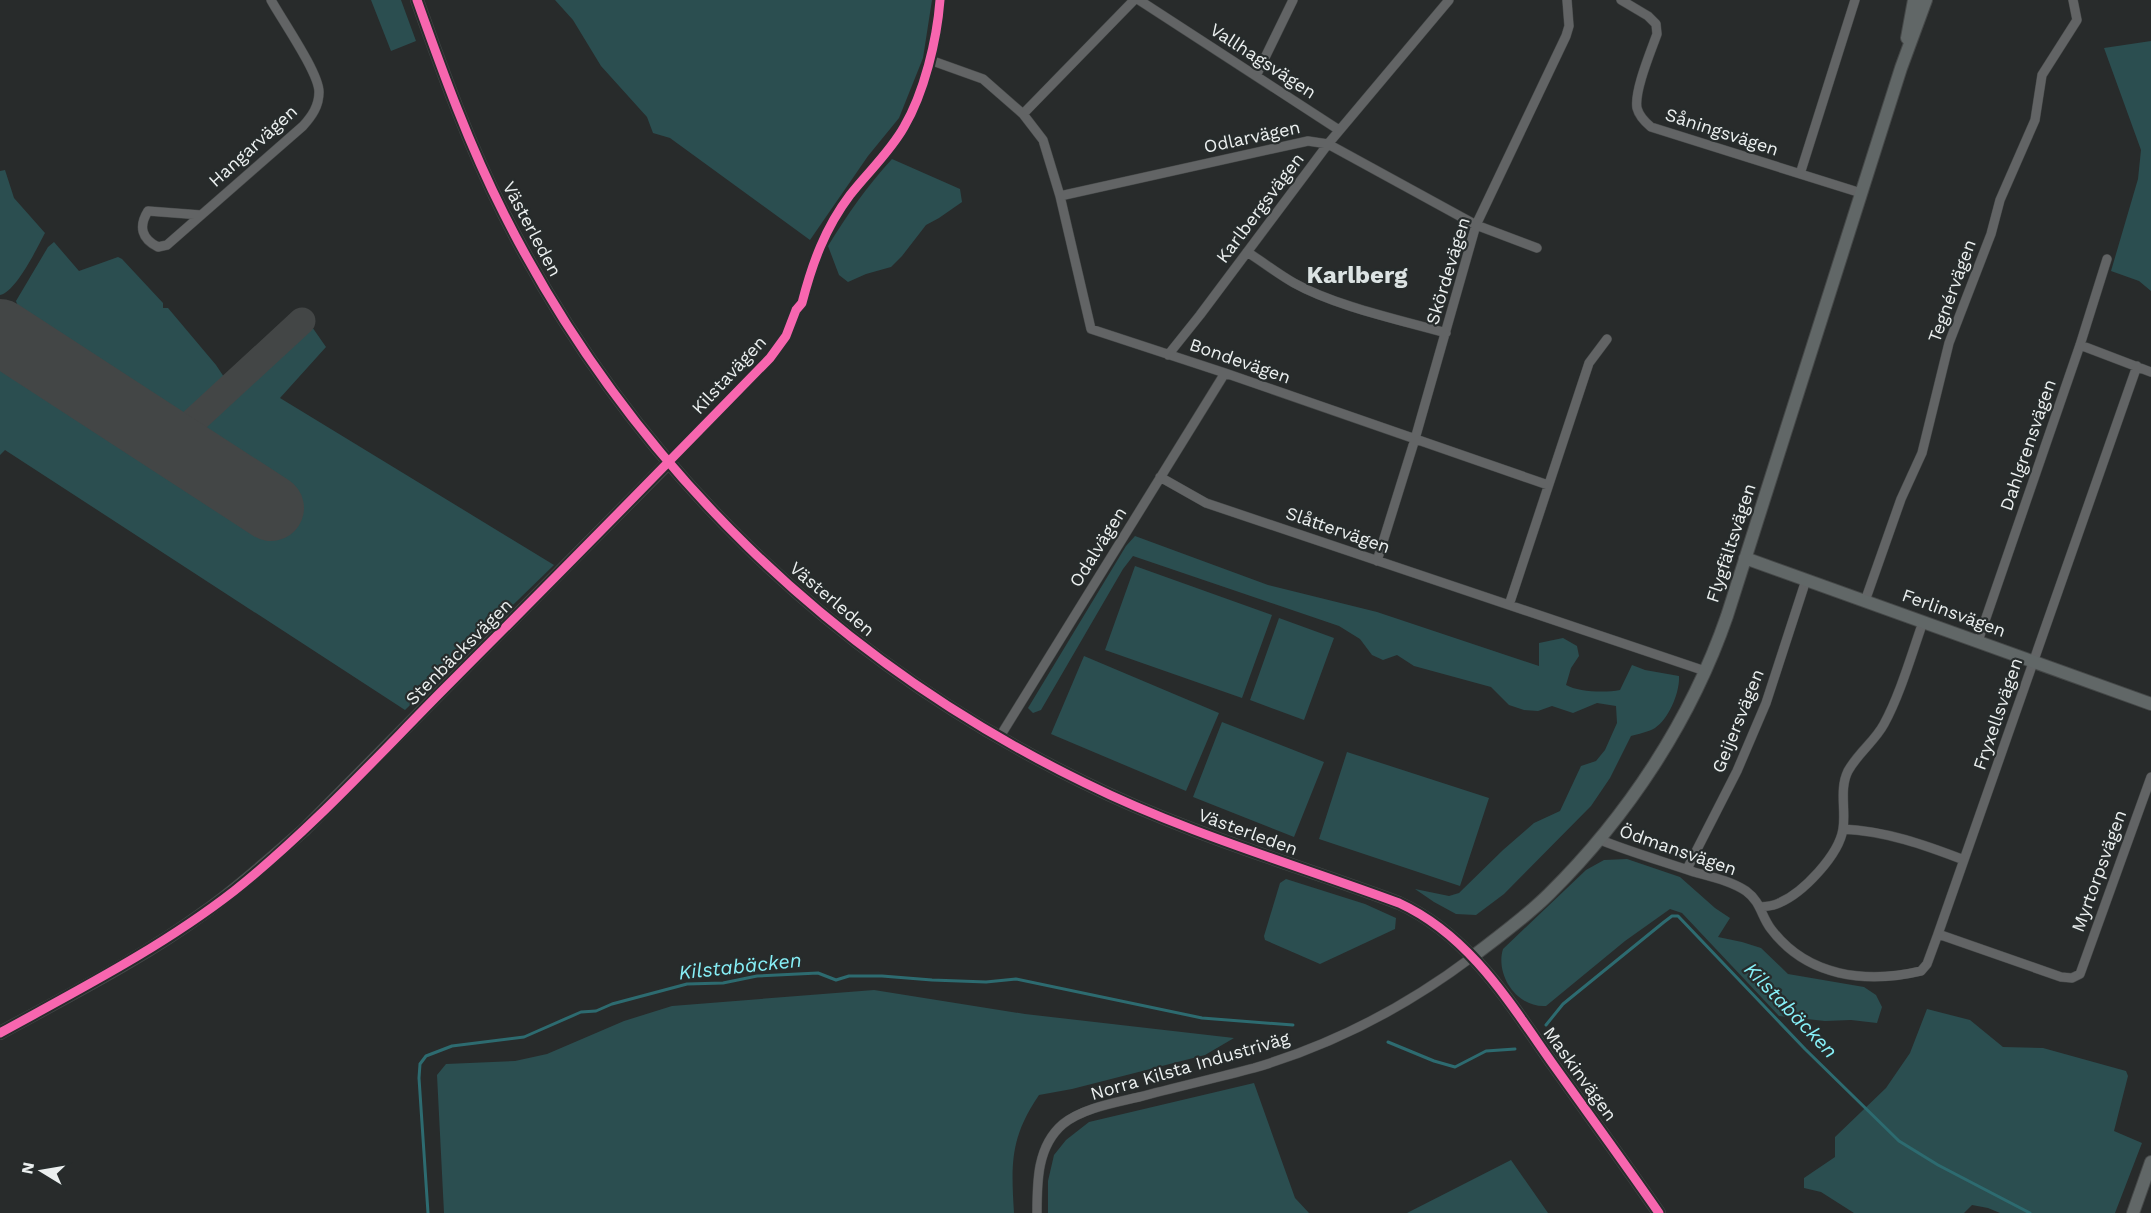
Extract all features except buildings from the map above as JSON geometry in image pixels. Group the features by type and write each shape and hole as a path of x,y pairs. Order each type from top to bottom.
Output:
{"street":[{"name":"Hangarvägen","path":"201,215 148,211 143,219 142,232 148,242 158,248 167,245 303,126 314,114 318,104 318,81 271,0"},
{"name":"Västerleden","path":"417,0 476,155 528,260 603,378 669,462 748,548 826,619 908,680 999,738 1086,784 1162,818 1407,907 1436,924 1472,957"},
{"path":"864,178 887,152 905,127 912,112 930,60 940,0"},
{"path":"1023,114 1136,0"},
{"name":"Vallhagsvägen","path":"1136,0 1339,130"},
{"path":"1256,76 1293,0"},
{"name":"Karlbergsvägen","path":"1168,355 1339,130 1449,0"},
{"name":"Skördevägen","path":"1377,561 1415,439 1476,225 1566,36 1569,27 1567,0"},
{"name":"Såningsvägen","path":"1621,0 1648,16 1656,24 1657,34 1638,98 1637,109 1642,119 1651,127 1861,193"},
{"path":"1800,174 1855,0"},
{"name":"Flygfältsvägen","path":"1901,68 1914,0"},
{"name":"Flygfältsvägen","path":"1472,957 1549,894 1598,839 1646,778 1705,671 1718,641 1901,68 1926,0"},
{"name":"Tegnérvägen","path":"1865,601 1901,498 1922,453 1949,344 1991,234 2004,190 2035,120 2042,75 2077,20 2073,0"},
{"name":"Bondevägen","path":"930,60 983,80 1023,114 1036,130 1047,149 1060,196 1091,329 1548,485"},
{"name":"Odlarvägen","path":"1060,196 1308,141 1328,144 1476,225 1537,248"},
{"path":"1247,252 1308,290 1340,302 1446,333"},
{"name":"Dahlgrensvägen","path":"1978,641 2080,345 2107,259"},
{"name":"Kilstavägen","path":"669,462 770,358 786,336 796,310 802,303"},
{"path":"1509,605 1589,363 1607,339"},
{"path":"2080,345 2151,372"},
{"name":"Fryxellsvägen","path":"1938,934 2137,366"},
{"name":"Odalvägen","path":"999,738 1225,373"},
{"name":"Stenbäcksvägen","path":"0,1034 162,941 204,913 269,861 304,830 669,462"},
{"name":"Slåttervägen","path":"1160,477 1206,503 1705,671"},
{"name":"Ferlinsvägen","path":"1745,558 2151,704"},
{"name":"Geijersvägen","path":"1688,869 1737,771 1766,703 1806,579"},
{"path":"1761,907 1779,904 1796,893 1830,859 1839,845 1843,829 1843,794 1847,774 1856,757 1883,726 1923,622"},
{"name":"Myrtorpsvägen","path":"1938,934 2061,977 2072,978 2078,975 2151,777"},
{"path":"1843,829 1860,829 1893,836 1964,860"},
{"name":"Ödmansvägen","path":"1598,839 1730,883 1748,892 1761,907 1769,926 1781,941 1797,955 1824,969 1855,976 1879,978 1921,971 1927,964 1938,934"},
{"name":"Norra Kilsta Industriväg","path":"1037,1213 1039,1171 1043,1153 1051,1138 1077,1115 1122,1101 1252,1068 1297,1053 1379,1017 1431,986 1472,957"},
{"name":"Maskinvägen","path":"1472,957 1491,978 1659,1213"},
{"path":"2133,1213 2151,1162"}],"shaded area":[{"path":"371,0 401,0 416,41 391,51"},
{"path":"555,0 932,0 923,58 899,118 868,156 810,240 670,138 653,133 647,117 601,66 573,20"},
{"path":"2151,41 2151,291 2139,281 2111,271 2138,179 2141,150 2104,48"},
{"path":"892,159 960,189 962,202 926,225 891,267 848,282 839,275 828,246 858,201"},
{"path":"5,170 14,198 45,233 19,278 13,286 0,295 0,171"},
{"path":"54,242 79,271 118,257 122,259 163,303 163,308 168,308 216,365 224,377 222,384 184,417 176,419 22,317 16,301 48,247"},
{"path":"310,324 326,347 280,398 554,565 405,710 5,450 0,455 0,359 260,527 284,489 210,439 206,426 209,418"},
{"path":"1135,536 1268,585 1377,612 1539,666 1539,643 1563,638 1577,646 1579,656 1571,668 1566,685 1592,691 1620,690 1632,665 1645,670 1679,676 1676,697 1660,724 1649,731 1631,736 1610,778 1591,806 1504,894 1476,915 1456,914 1415,889 1449,896 1459,893 1534,823 1560,811 1581,766 1596,761 1605,750 1617,723 1616,706 1597,703 1573,713 1552,706 1538,711 1524,710 1509,705 1491,687 1414,666 1397,655 1383,660 1372,655 1360,639 1339,626 1133,556 1123,569 1041,710 1033,713 1028,708 1126,546"},
{"path":"1135,566 1272,615 1242,698 1105,650"},
{"path":"1279,618 1334,638 1304,720 1250,700"},
{"path":"1084,656 1219,713 1186,791 1051,734"},
{"path":"1222,722 1324,762 1294,837 1193,797"},
{"path":"1347,752 1489,798 1460,886 1319,839"},
{"path":"1627,859 1680,877 1730,918 1718,937 1761,948 1788,974 1864,987 1876,995 1882,1007 1877,1023 1779,1016 1682,913 1670,909 1625,941 1546,1006 1526,1002 1518,996 1505,979 1501,959 1503,949 1586,870 1604,860"},
{"path":"1286,879 1365,904 1396,918 1395,929 1320,964 1265,940 1264,936 1280,883"},
{"path":"874,990 1025,1014 1234,1038 1205,1055 1072,1089 1039,1095 1022,1125 1014,1151 1014,1213 444,1213 437,1075 446,1064 515,1061 547,1054 624,1021 672,1006"},
{"path":"1927,1009 1970,1020 2003,1047 2043,1048 2126,1071 2128,1076 2114,1131 2142,1143 2115,1213 2000,1213 1972,1205 1964,1213 1854,1213 1821,1192 1804,1188 1804,1178 1835,1157 1835,1137 1886,1088 1910,1053"},
{"path":"1254,1083 1295,1198 1309,1213 1048,1213 1048,1181 1054,1155 1066,1140 1089,1122"},
{"path":"1511,1160 1548,1213 1407,1213"}],"waterway":[{"name":"Kilstabäcken","path":"1546,1025 1563,1004 1664,922 1672,916 1678,916 1805,1049 1899,1141 1938,1165 2030,1213"},
{"name":"Kilstabäcken","path":"428,1213 419,1078 420,1064 426,1056 452,1046 524,1037 581,1012 596,1011 612,1004 687,984 723,983 757,976 818,973 836,980 849,976 986,982 1016,979 1202,1018 1293,1025"},
{"name":"Kilstabäcken","path":"1388,1042 1455,1067 1486,1051 1515,1049"}],"taxiway":[{"path":"151,430 170,433 185,429 302,321"}],"runway":[{"path":"0,332 271,508"}],"cycle path":[{"path":"417,0 479,162 504,214 555,305 613,391 677,472 748,546 824,615 906,678 993,734 1123,801 1241,847 1399,903 1425,917 1448,934 1488,974 1659,1213"},
{"path":"0,1033 90,984 178,931 234,891 288,845 340,796 770,358 786,336 796,310 802,303 815,260 833,220 850,195 892,145 911,113 928,66 940,0"}],"district":[{"name":"Karlberg","path":"1357,275"}]}
